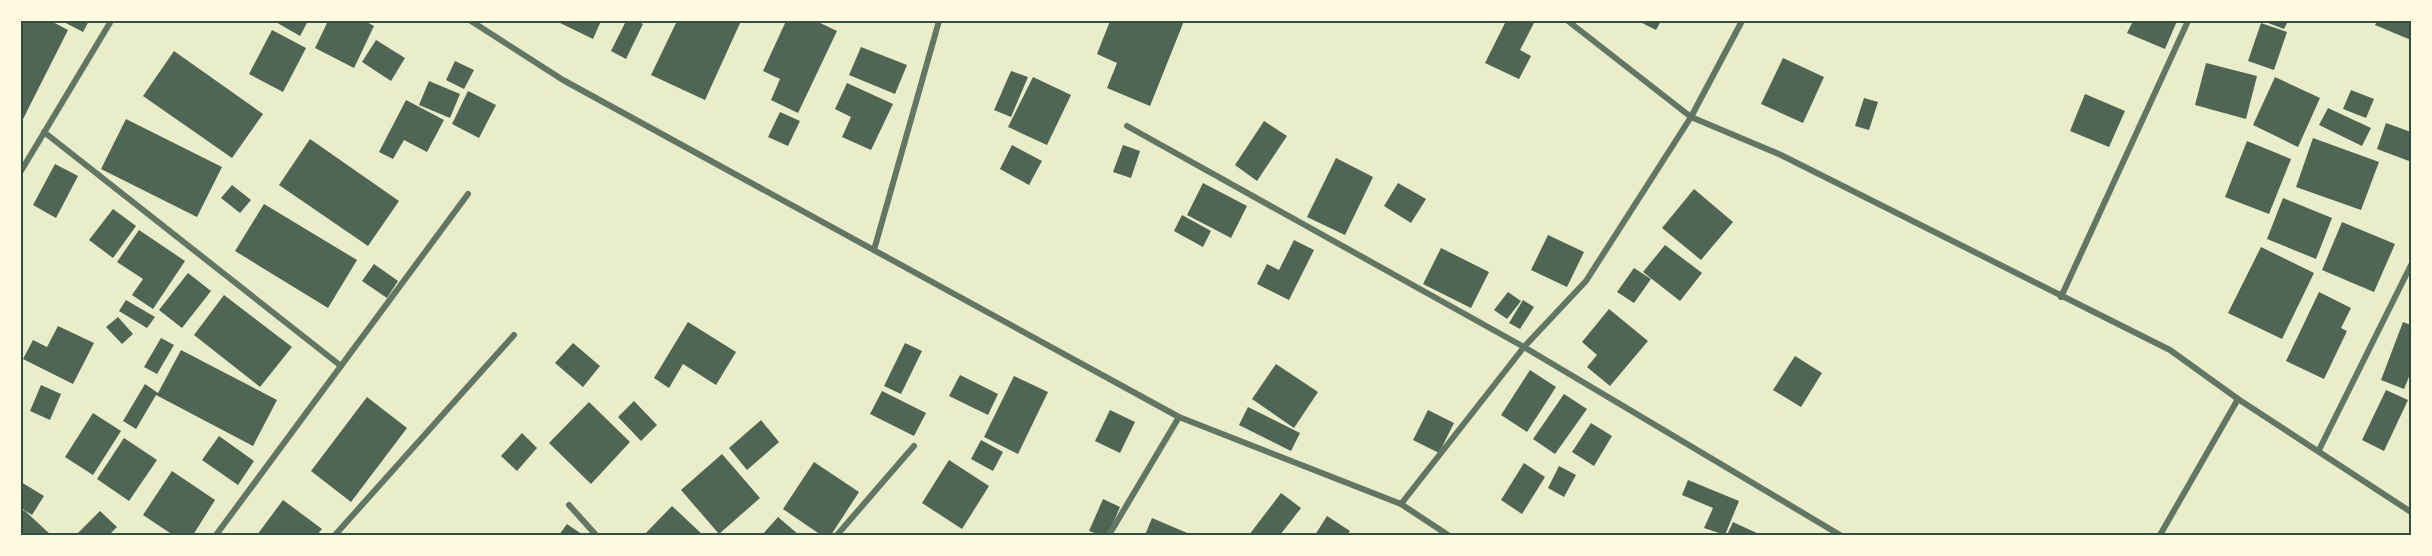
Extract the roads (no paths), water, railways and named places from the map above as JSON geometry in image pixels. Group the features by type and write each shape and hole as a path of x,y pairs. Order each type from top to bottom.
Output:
{"street":[{"path":"21,171 111,21"},
{"path":"471,21 563,80 1179,417 1401,504 1448,535"},
{"path":"874,250 939,21"},
{"path":"1568,21 1691,117 1781,155 2170,350 2238,399 2411,512"},
{"path":"1401,504 1524,347 1586,280 1691,117 1742,21"},
{"path":"2061,297 2188,21"},
{"path":"1127,126 1524,347 1840,535"},
{"path":"44,132 340,366"},
{"path":"216,535 468,194"},
{"path":"2319,450 2408,280 2411,265"},
{"path":"335,535 514,335"},
{"path":"2160,535 2238,399"},
{"path":"1109,535 1179,417"},
{"path":"837,535 914,446"},
{"path":"569,505 596,535"}]}
